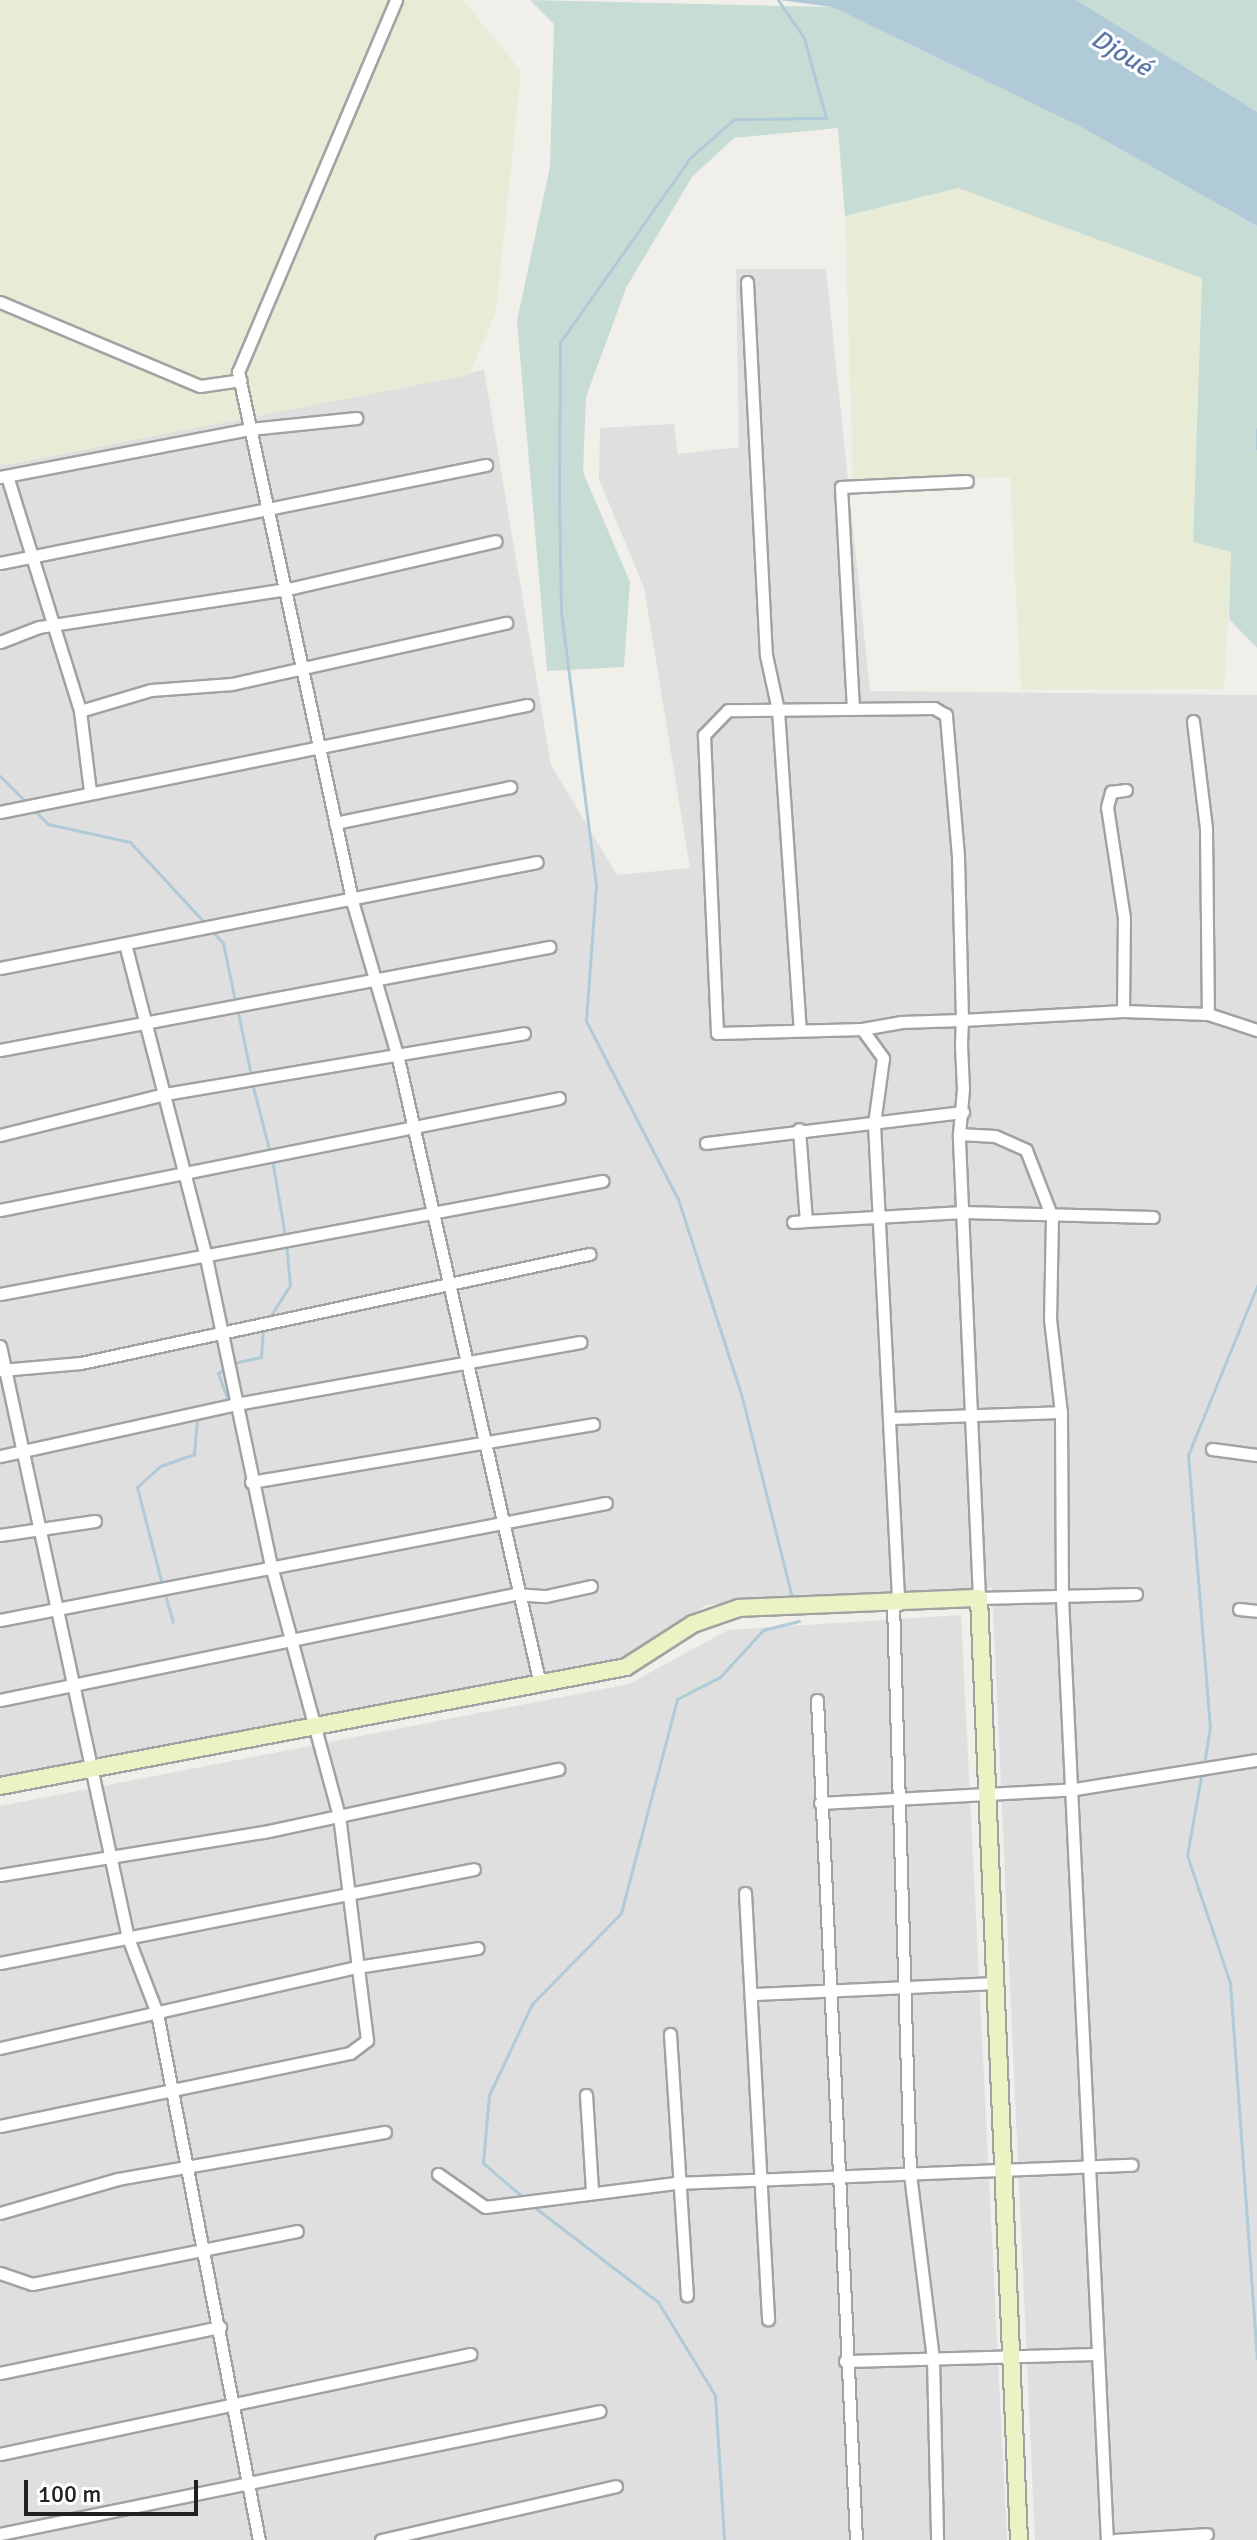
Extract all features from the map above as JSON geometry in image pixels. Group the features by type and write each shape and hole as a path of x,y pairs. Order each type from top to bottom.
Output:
{"street":[{"path":"396,0 241,380 266,509 306,669 353,904 397,1054 410,1128 433,1212 504,1522 515,1594 539,1680"},
{"path":"747,282 766,655 778,710 800,1029"},
{"path":"0,302 200,386 241,380"},
{"path":"90,791 80,711 4,476 250,429 356,418"},
{"path":"0,563 486,465"},
{"path":"853,709 841,485 967,481"},
{"path":"0,642 54,626 288,589 496,541"},
{"path":"80,711 151,690 306,669 506,623"},
{"path":"0,812 90,791 527,705"},
{"path":"1019,2540 1002,2168 990,1794 959,1134 963,1112 962,1020 946,715 934,708 728,710 704,735 717,1033 862,1029 962,1020 1123,1011 1208,1014 1257,1030"},
{"path":"1193,721 1206,829 1208,1014"},
{"path":"335,823 510,787"},
{"path":"1123,1011 1124,918 1107,815 1111,792 1126,790"},
{"path":"0,968 353,904 537,862"},
{"path":"0,2126 84,2113 167,2088 365,2048 353,1891 339,1816 313,1726 297,1643 271,1566 205,1253 125,944"},
{"path":"0,1050 549,947"},
{"path":"862,1029 883,1058 874,1124 884,1217 891,1418 895,1604 894,1796 910,1987 910,2174 933,2359 937,2540"},
{"path":"0,1135 165,1094 524,1033"},
{"path":"0,1210 559,1098"},
{"path":"706,1143 799,1129 874,1124 963,1112"},
{"path":"799,1129 806,1221"},
{"path":"959,1134 995,1136 1026,1150 1052,1217 1050,1319 1061,1412 1062,1598 1075,1789 1107,2540"},
{"path":"0,1294 205,1253 602,1181"},
{"path":"793,1222 963,1212 1052,1217 1153,1217"},
{"path":"4,1370 81,1363 448,1281 589,1254"},
{"path":"0,1456 236,1404 580,1342"},
{"path":"0,1346 25,1451 52,1608 128,1938 157,2013 167,2088 207,2246 232,2402 259,2540"},
{"path":"891,1418 1061,1412"},
{"path":"251,1482 485,1445 593,1424"},
{"path":"1212,1449 1257,1455"},
{"path":"0,1620 606,1503"},
{"path":"0,1535 95,1521"},
{"path":"0,1700 297,1643 515,1594 546,1596 591,1586"},
{"path":"0,1786 539,1680 626,1667 723,1611 979,1598 1136,1594"},
{"path":"1239,1609 1257,1611"},
{"path":"817,1700 836,2177 856,2540"},
{"path":"820,1803 894,1796 1075,1789 1257,1760"},
{"path":"0,1875 339,1816 558,1769"},
{"path":"0,1963 474,1869"},
{"path":"745,1893 755,1994 768,2319"},
{"path":"0,2048 357,1967 478,1948"},
{"path":"755,1994 828,1988 996,1983"},
{"path":"670,2034 675,2183 687,2295"},
{"path":"586,2095 592,2190"},
{"path":"0,2213 186,2168 385,2132"},
{"path":"438,2174 485,2207 592,2190 675,2183 762,2182 1002,2168 1132,2165"},
{"path":"0,2273 32,2284 207,2246 297,2231"},
{"path":"0,2373 220,2327"},
{"path":"0,2454 232,2402 470,2354"},
{"path":"845,2361 1098,2354"},
{"path":"0,2534 600,2411"},
{"path":"381,2540 616,2486"},
{"path":"1115,2540 1207,2534"}],"shaded area":[{"path":"530,0 832,7 1079,126 1257,226 1257,648 1229,619 1231,552 1193,542 1202,278 958,188 845,216 838,128 734,138 692,177 626,288 586,397 583,472 630,582 624,667 547,671 517,321 550,167 554,24"},
{"path":"1076,0 1257,0 1257,112 1218,93"},
{"path":"736,269 826,269 870,691 1257,695 1257,2540 1035,2540 992,1588 706,1605 628,1657 0,1778 0,466 484,370 551,765 617,875 690,868 644,588 599,479 600,428 674,424 678,454 739,447"},
{"path":"961,1615 1007,2540 0,2540 0,1806 629,1684 728,1630"}],"green space":[{"path":"0,0 463,0 521,71 496,312 469,375 0,466"},
{"path":"958,188 1202,278 1193,542 1232,552 1224,689 1021,690 1010,477 853,481 845,216"}],"water":[{"name":"Djoué","path":"780,0 1076,0 1257,112 1257,226 1079,126 832,7"}],"waterway":[{"path":"778,0 804,38 826,118 734,119 690,158 560,342 559,497 561,612 596,884 586,1021 678,1199 742,1397 792,1597"},
{"path":"1257,429 1257,448"},
{"path":"0,776 26,802"},
{"path":"34,810 48,824 130,842 206,924"},
{"path":"211,930 223,943 235,1001"},
{"path":"237,1008 251,1075"},
{"path":"252,1083 270,1153"},
{"path":"272,1160 285,1235"},
{"path":"268,1320 290,1285 286,1243"},
{"path":"1204,1764 1210,1728 1188,1455 1257,1286"},
{"path":"233,1363 261,1357 263,1325"},
{"path":"227,1367 218,1373 228,1401"},
{"path":"162,1584 137,1487 160,1466 194,1454 197,1418"},
{"path":"164,1591 173,1622"},
{"path":"524,2198 483,2163 489,2095 532,2004 621,1913 677,1699 720,1677 763,1630 799,1621"},
{"path":"1202,1771 1187,1855 1230,1983 1257,2358"},
{"path":"533,2206 658,2302 715,2395 724,2540"}]}
